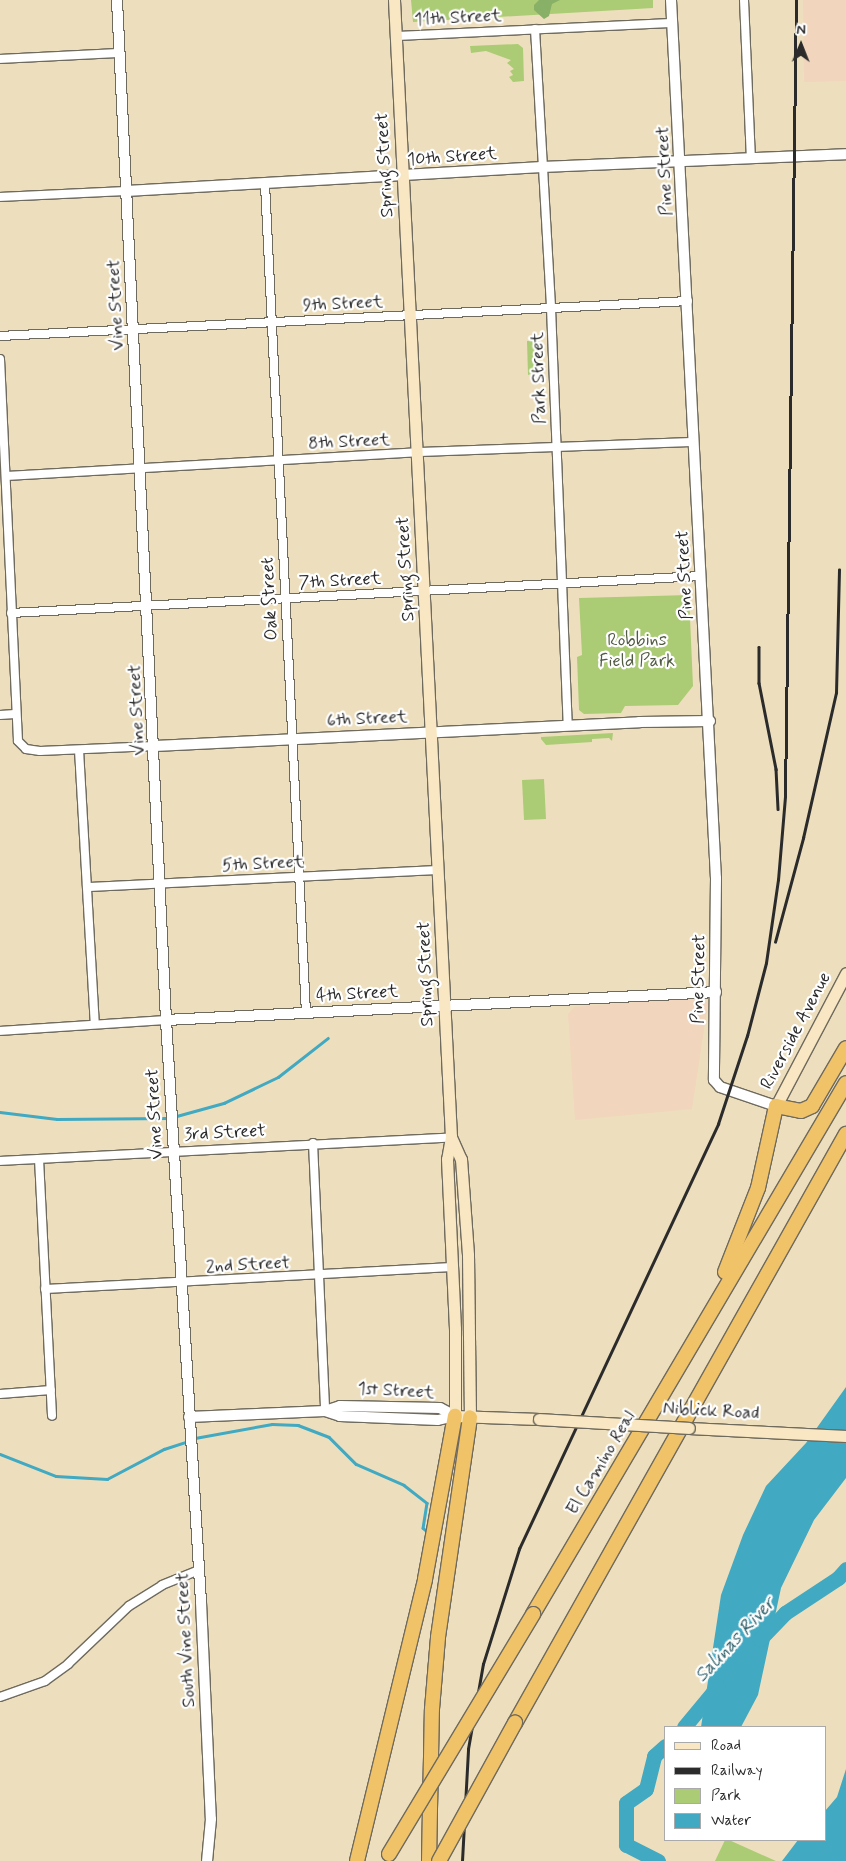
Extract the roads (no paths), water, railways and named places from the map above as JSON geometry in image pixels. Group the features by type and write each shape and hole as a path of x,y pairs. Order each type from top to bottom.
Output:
{"highway":[{"path":"662,1397 742,1234 758,1188 776,1106 801,1111 812,1106 846,1048"},
{"name":"El Camino Real","path":"387,1858 662,1397 846,1083"},
{"path":"439,1861 846,1134"},
{"path":"357,1861 425,1579 454,1416"},
{"path":"429,1861 432,1709 438,1637 470,1417"}],"main road":[{"name":"Spring Street","path":"394,0 452,1137 447,1159 452,1267 454,1416"},
{"name":"Riverside Avenue","path":"776,1106 846,973"},
{"name":"Spring Street","path":"452,1137 461,1159 469,1262 470,1417"},
{"name":"Niblick Road","path":"454,1416 846,1436"}],"street":[{"name":"Vine Street","path":"117,0 162,884 166,1020 189,1417"},
{"name":"Pine Street","path":"671,0 710,721 716,878 716,992 713,1067 716,1084 776,1106"},
{"path":"744,0 751,159"},
{"name":"11th Street","path":"396,36 672,23"},
{"name":"Park Street","path":"535,29 541,167 551,308 568,725"},
{"path":"0,59 119,53"},
{"name":"10th Street","path":"0,197 265,184 541,167 846,154"},
{"name":"Oak Street","path":"265,184 284,599 306,1012"},
{"name":"9th Street","path":"0,336 688,301"},
{"path":"0,359 15,714 0,715"},
{"name":"8th Street","path":"6,476 417,452 694,442"},
{"path":"0,554 9,557"},
{"name":"7th Street","path":"11,613 701,576"},
{"name":"6th Street","path":"15,714 18,741 26,749 79,750 568,725 710,721"},
{"path":"79,750 95,1024"},
{"name":"5th Street","path":"88,887 439,870"},
{"name":"4th Street","path":"0,1031 306,1012 716,992"},
{"name":"3rd Street","path":"0,1161 452,1137"},
{"path":"313,1143 325,1411"},
{"path":"39,1159 52,1416"},
{"name":"2nd Street","path":"45,1289 319,1276 452,1267"},
{"path":"0,1394 51,1390"},
{"name":"1st Street","path":"189,1417 325,1411 340,1416 438,1420 454,1416"},
{"name":"South Vine Street","path":"189,1417 199,1570 211,1819 207,1861"},
{"path":"0,1697 45,1681 68,1664 129,1606 162,1585 199,1570"}],"water":[{"path":"846,1387 846,1478 814,1520 781,1588 758,1695 742,1726 701,1726 721,1595 743,1535 766,1486 806,1443"},
{"path":"846,1769 846,1861 782,1861 797,1841 826,1841 826,1810 837,1797"}],"waterway":[{"path":"173,1117 224,1103 278,1077 328,1038"},
{"path":"0,1112 57,1119 168,1118"},
{"path":"195,1438 272,1424 298,1425 329,1437 356,1464 404,1485 427,1503 423,1528 428,1532"},
{"path":"0,1454 56,1476 107,1479 164,1449 188,1441"},
{"name":"Salinas River","path":"760,1639 785,1613 838,1578 846,1569"},
{"name":"Salinas River","path":"685,1726 718,1686"},
{"name":"Salinas River","path":"658,1861 626,1845 626,1803 646,1789 654,1756 664,1747"}],"railway":[{"path":"462,1861 468,1749 483,1664 519,1549 718,1124 747,1036 766,963 778,880 785,796 796,0"},
{"path":"775,942 803,838 836,693 839,570"},
{"path":"759,647 759,683 776,769 778,809"}],"park label":[{"name":"Robbins Field Park","path":"637,651"}]}
